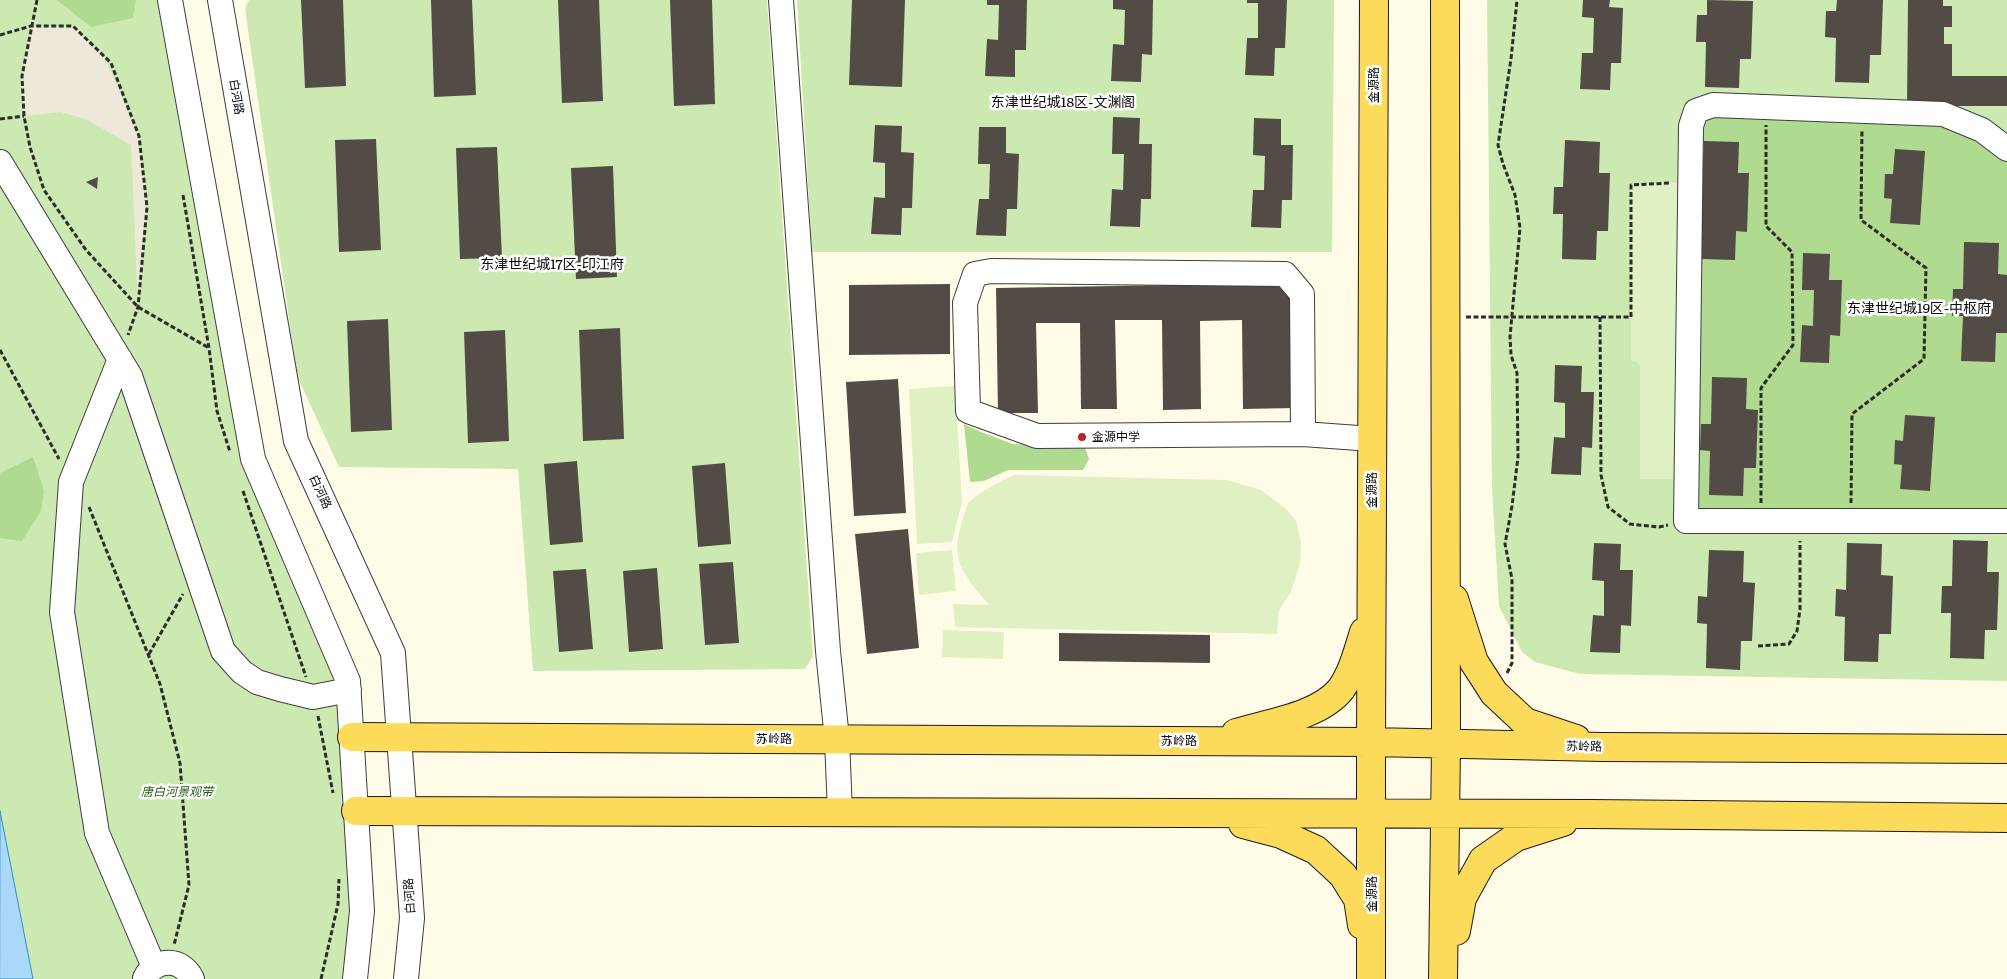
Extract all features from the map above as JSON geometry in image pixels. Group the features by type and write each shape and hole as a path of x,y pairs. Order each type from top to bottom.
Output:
{"main road":[{"name":"金源路","path":"1370,979 1374,0"},
{"path":"1445,0 1445,979"},
{"path":"1446,572 1474,662 1494,692 1525,722 1602,747"},
{"path":"1208,741 1315,710 1340,690 1353,667 1365,628 1372,589"},
{"name":"苏岭路","path":"352,737 1371,742 1602,747 2007,749"},
{"path":"356,811 1591,814 2007,818"},
{"path":"1207,814 1290,838 1316,850 1343,875 1358,899 1370,979"},
{"path":"1445,979 1462,898 1483,860 1516,837 1591,814"}],"street":[{"path":"170,0 253,459 348,681 362,911 355,979"},
{"name":"白河路","path":"220,0 296,441 393,653 412,918 406,979"},
{"path":"781,0 840,813"},
{"path":"2007,149 1982,130 1943,114 1713,105 1696,111 1691,126 1686,521 2007,521"},
{"path":"0,162 130,376 223,651 242,672 257,682 313,697 349,690"},
{"path":"1303,434 1302,294 1285,274 991,271 975,274 964,303 968,410 1037,436 1303,434 1372,439"},
{"path":"120,360 72,482 62,612 97,833 156,969 178,964 186,969 192,979"}],"path":[{"path":"37,0 22,76 24,116 30,147 44,190 86,250 138,307 235,363"},
{"path":"1494,692 1512,663 1512,579 1506,544 1518,457 1517,373 1511,355 1512,317 1520,228 1515,195 1498,145 1511,58 1517,0"},
{"path":"0,34 31,26 73,26 111,63 136,127 139,136 147,207 138,307 120,360"},
{"path":"1761,521 1762,388 1793,345 1792,252 1766,226 1767,107"},
{"path":"1851,521 1852,414 1924,359 1926,268 1861,220 1863,111"},
{"path":"0,119 24,116"},
{"path":"1446,317 1631,317 1631,185 1690,182"},
{"path":"1600,317 1601,475 1608,507 1630,524 1659,527 1686,521"},
{"path":"0,350 72,482 91,510 160,684 180,764 189,885 156,969"},
{"path":"1758,646 1789,644 1798,631 1800,609 1800,521"},
{"path":"149,654 196,571"}],"green space":[{"name":"唐白河景观带","path":"0,0 170,0 253,459 348,681 355,979 33,979 0,811"},
{"path":"57,0 136,0 133,18 91,27"},
{"path":"249,0 767,0 813,656 805,669 533,671 518,469 339,467 297,376 245,8"},
{"path":"797,0 1334,0 1332,252 812,252"},
{"path":"1487,0 2007,0 2007,681 1580,674 1535,662 1522,652 1499,606 1492,488"},
{"path":"1696,111 1943,114 2007,149 2007,521 1686,521"},
{"path":"1690,182 1687,479 1640,479 1640,367 1637,362 1631,361 1631,185"},
{"path":"955,386 962,502 952,542 917,544 909,389"},
{"path":"964,424 1013,444 1085,448 1089,459 1083,470 1008,470 984,481 970,482"},
{"path":"33,457 44,491 41,511 22,541 0,538 0,473"},
{"path":"1014,475 1227,480 1261,490 1284,507 1296,521 1301,542 1300,564 1291,592 1279,610 1277,634 955,627 953,604 989,605 966,577 959,558 957,548 958,536 966,508 970,501 980,493"},
{"path":"952,550 956,591 919,595 916,553"},
{"path":"943,630 1004,632 1003,659 942,657"}],"shaded area":[{"path":"31,26 73,26 105,58 139,136 147,207 138,307 131,145 86,119 60,112 24,116 22,76"}],"water":[{"path":"0,811 33,979 0,979"}],"building":[{"path":"301,0 343,0 346,86 305,88"},
{"path":"431,0 472,0 476,95 434,97"},
{"path":"558,0 599,0 603,101 562,103"},
{"path":"670,0 712,0 715,104 674,106"},
{"path":"852,0 905,0 902,87 849,85"},
{"path":"987,0 1027,0 1026,50 1015,50 1015,77 985,76 987,39 998,40 999,5 987,5"},
{"path":"1113,0 1153,0 1152,55 1142,54 1141,82 1111,81 1113,44 1124,45 1125,10 1113,9"},
{"path":"1247,0 1287,0 1285,48 1275,48 1274,76 1245,75 1247,38 1258,38 1258,3 1247,3"},
{"path":"1583,0 1610,0 1609,7 1623,8 1621,63 1611,63 1610,90 1580,89 1582,53 1593,53 1594,18 1582,17"},
{"path":"1707,0 1753,1 1751,59 1740,59 1739,88 1705,87 1706,42 1696,42 1697,15 1707,15"},
{"path":"1837,0 1883,0 1881,55 1870,55 1869,83 1835,82 1836,38 1825,37 1826,11 1836,11"},
{"path":"1908,0 1943,0 1943,6 1952,6 1952,27 1944,27 1944,44 1952,44 1952,76 2007,76 2007,106 1907,106"},
{"path":"1113,117 1140,118 1139,144 1152,144 1151,199 1141,199 1140,227 1110,226 1112,189 1123,190 1124,154 1112,154"},
{"path":"1254,118 1281,119 1281,145 1293,145 1292,200 1282,200 1281,228 1251,227 1253,190 1264,190 1265,156 1253,155"},
{"path":"875,125 902,126 901,152 914,153 912,208 902,208 901,235 871,234 874,197 885,198 885,163 873,162"},
{"path":"979,127 1006,127 1006,153 1019,154 1017,209 1007,209 1006,236 976,235 979,199 989,199 990,164 978,164"},
{"path":"376,139 381,250 339,252 335,140"},
{"path":"1565,140 1600,142 1599,173 1610,173 1608,231 1597,231 1596,260 1562,259 1563,214 1553,214 1554,187 1563,187"},
{"path":"1704,141 1739,142 1738,173 1749,173 1747,232 1736,231 1735,260 1701,259 1702,214 1692,214 1693,187 1702,188"},
{"path":"497,147 502,258 460,259 456,148"},
{"path":"1895,149 1925,151 1920,225 1890,223 1892,199 1884,198 1885,174 1893,174"},
{"path":"613,166 617,277 576,279 571,168"},
{"path":"98,177 97,189 86,182"},
{"path":"1964,242 1999,243 1998,274 2007,275 2007,333 1996,333 1995,362 1961,361 1963,316 1952,316 1953,289 1963,289"},
{"path":"1803,253 1830,254 1829,280 1842,280 1840,336 1830,335 1829,363 1800,362 1802,325 1813,326 1814,290 1802,290"},
{"path":"1292,283 1294,408 1243,409 1242,320 1200,321 1201,409 1163,410 1162,320 1115,320 1117,409 1081,409 1080,323 1036,323 1038,413 998,413 996,288"},
{"path":"950,284 950,354 849,355 849,285"},
{"path":"388,319 392,430 351,432 347,321"},
{"path":"620,328 624,439 583,441 579,330"},
{"path":"505,330 509,441 468,443 464,332"},
{"path":"1555,365 1582,366 1581,392 1594,392 1592,448 1582,447 1581,475 1551,474 1554,437 1565,438 1565,403 1554,402"},
{"path":"1712,377 1747,378 1746,409 1758,410 1756,468 1744,468 1743,496 1709,495 1710,451 1700,450 1701,424 1711,424"},
{"path":"898,379 906,513 854,516 846,382"},
{"path":"1905,415 1935,417 1930,491 1900,489 1902,465 1894,464 1895,440 1903,441"},
{"path":"577,461 583,542 550,545 544,464"},
{"path":"725,463 731,544 698,547 692,466"},
{"path":"908,529 919,648 867,654 855,534"},
{"path":"1953,540 1988,541 1987,572 1999,572 1997,630 1985,630 1984,659 1950,658 1951,613 1941,613 1942,586 1952,586"},
{"path":"1594,543 1621,544 1620,570 1633,570 1631,626 1621,625 1620,653 1590,652 1593,615 1604,616 1604,581 1592,580"},
{"path":"1847,543 1882,544 1881,575 1893,576 1891,634 1879,634 1878,662 1844,661 1845,617 1835,616 1836,589 1846,590"},
{"path":"1709,550 1744,551 1743,582 1755,583 1752,641 1741,641 1740,670 1706,668 1707,624 1697,623 1698,596 1707,597"},
{"path":"733,562 739,643 705,645 699,564"},
{"path":"657,568 663,649 629,652 623,571"},
{"path":"586,569 593,649 559,652 553,571"},
{"path":"1059,633 1210,635 1210,663 1059,661"}],"place":[{"name":"金源中学","path":"1082,437"}],"district":[{"name":"东津世纪城18区-文渊阁","path":"1063,103"},
{"name":"东津世纪城17区-印江府","path":"552,265"},
{"name":"东津世纪城19区-中枢府","path":"1919,309"}]}
